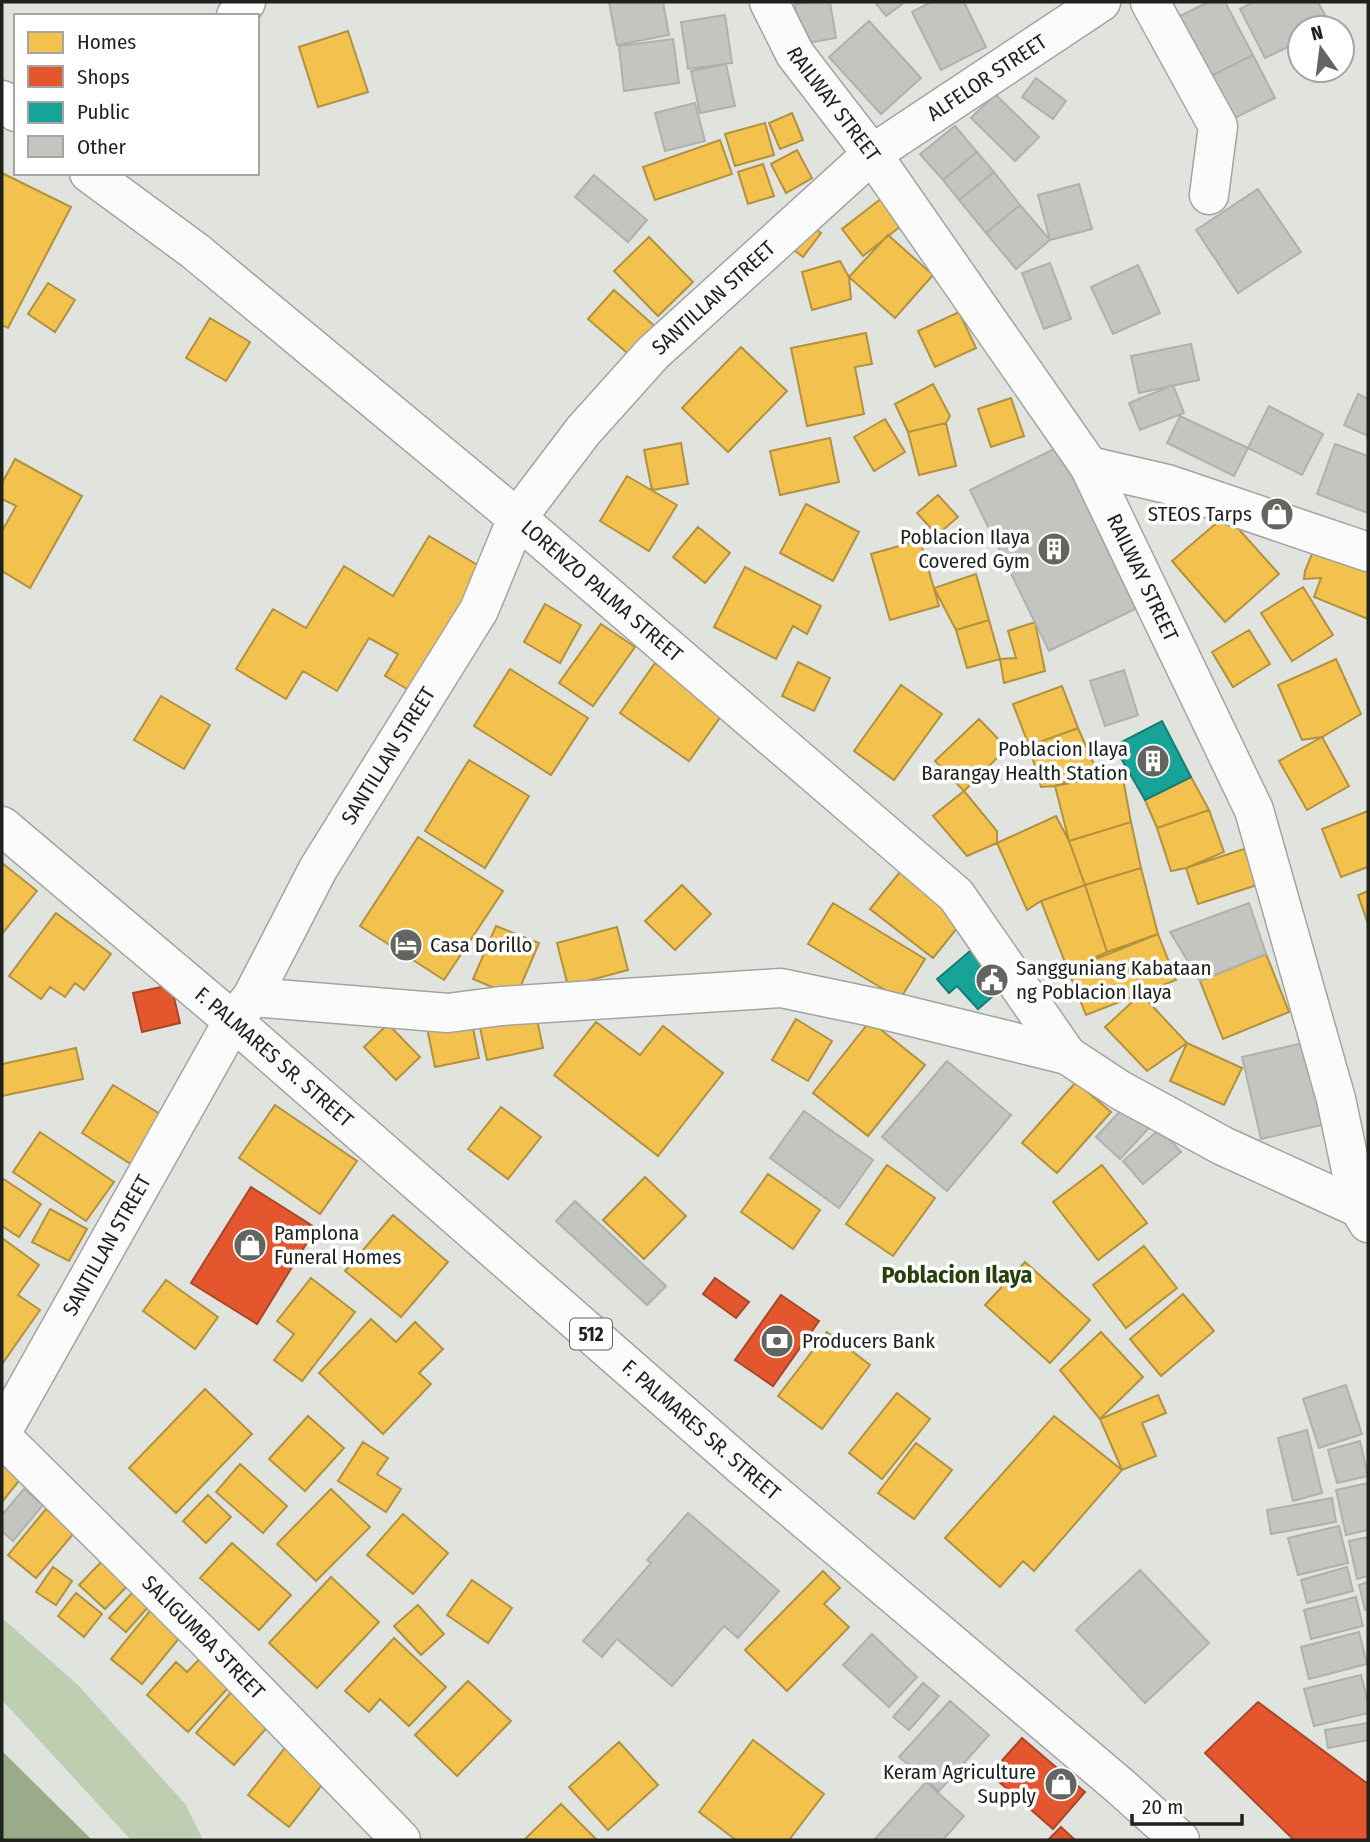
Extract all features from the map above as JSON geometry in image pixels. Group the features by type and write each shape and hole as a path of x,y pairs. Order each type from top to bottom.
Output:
{"street":[{"name":"RAILWAY STREET","path":"769,2 795,54 872,154 1089,466 1254,810 1336,1099 1364,1215"},
{"name":"ALFELOR STREET","path":"872,154 1101,2"},
{"path":"1150,2 1219,126 1209,195"},
{"name":"SANTILLAN STREET","path":"2,1432 243,1009 318,869 479,610 517,518 583,431 653,353 872,154"},
{"name":"LORENZO PALMA STREET","path":"92,175 195,251 517,518 956,895 1067,1055"},
{"path":"1089,466 1167,484 1368,552"},
{"name":"F. PALMARES SR. STREET","path":"2,826 243,1009 743,1467 1180,1840"},
{"path":"243,1009 448,1013 501,1006 781,988 872,1007 1067,1055 1120,1090 1223,1146 1364,1215"},
{"name":"SALIGUMBA STREET","path":"2,1437 203,1636 401,1840"}],"shaded area":[{"path":"2,1618 78,1685 186,1805 203,1840 131,1840 2,1700"},
{"path":"2,1751 92,1840 2,1840"}],"building: Homes":[{"path":"348,31 368,92 318,107 299,47"},
{"path":"792,113 803,140 780,149 769,123"},
{"path":"765,123 774,155 735,166 725,134"},
{"path":"720,140 732,174 655,200 643,167"},
{"path":"797,150 812,178 786,193 771,164"},
{"path":"763,164 774,196 748,204 738,172"},
{"path":"2,173 71,207 8,328 2,325"},
{"path":"882,198 902,225 863,256 842,229"},
{"path":"802,220 821,233 803,257 785,243"},
{"path":"888,235 933,275 895,318 849,277"},
{"path":"649,237 693,282 658,316 614,271"},
{"path":"840,261 849,277 851,299 812,310 802,272"},
{"path":"48,283 75,300 55,332 28,314"},
{"path":"614,290 658,329 633,358 588,319"},
{"path":"959,312 976,348 935,367 918,331"},
{"path":"210,318 250,342 226,381 186,358"},
{"path":"866,333 872,364 855,367 864,414 807,426 791,348"},
{"path":"741,347 787,391 728,452 682,408"},
{"path":"933,384 950,416 946,423 908,432 895,404"},
{"path":"1011,398 1024,436 991,447 978,409"},
{"path":"885,419 905,452 874,471 854,437"},
{"path":"946,423 956,466 919,475 908,432"},
{"path":"830,438 839,482 780,495 770,451"},
{"path":"681,443 688,484 652,490 644,450"},
{"path":"15,459 82,496 30,588 2,571 2,531 16,506 2,499 2,483"},
{"path":"627,476 677,505 649,551 600,521"},
{"path":"938,495 958,517 937,535 917,513"},
{"path":"806,504 859,532 833,581 780,553"},
{"path":"1226,515 1279,574 1225,622 1172,561"},
{"path":"698,527 730,553 705,583 673,557"},
{"path":"429,536 491,573 417,695 385,676 398,654 369,638 337,691 303,671 286,699 236,669 273,609 306,628 344,566 393,596"},
{"path":"920,540 939,606 890,620 871,554"},
{"path":"1316,544 1368,565 1368,619 1314,597 1321,578 1304,579"},
{"path":"745,567 821,606 807,634 793,626 776,659 714,627"},
{"path":"976,574 989,620 956,630 934,588"},
{"path":"1303,587 1333,635 1292,661 1261,613"},
{"path":"545,604 581,625 560,663 524,642"},
{"path":"989,620 1000,659 967,668 956,630"},
{"path":"1035,622 1045,671 1004,683 1000,659 1016,658 1008,631"},
{"path":"601,624 635,647 593,706 559,683"},
{"path":"1249,630 1270,664 1233,687 1212,652"},
{"path":"1336,659 1361,714 1322,737 1302,740 1278,685"},
{"path":"798,662 830,678 814,711 782,696"},
{"path":"655,663 724,712 689,761 620,713"},
{"path":"510,669 588,718 551,775 474,726"},
{"path":"901,685 942,714 894,780 854,751"},
{"path":"1062,686 1078,728 1029,746 1013,704"},
{"path":"161,696 210,725 184,769 134,740"},
{"path":"979,719 1007,748 964,791 935,761"},
{"path":"1078,728 1096,769 1055,786 1041,787 1029,746"},
{"path":"1322,737 1349,786 1307,810 1279,761"},
{"path":"469,760 529,796 485,868 425,831"},
{"path":"1122,773 1131,822 1069,841 1055,786"},
{"path":"1191,777 1209,810 1157,828 1145,800"},
{"path":"964,791 997,831 997,843 967,856 933,816"},
{"path":"1209,810 1224,852 1186,868 1171,871 1157,828"},
{"path":"1368,811 1368,867 1341,877 1322,829"},
{"path":"1056,816 1069,841 1085,885 1041,901 1027,910 997,843"},
{"path":"1131,822 1141,868 1085,885 1069,841"},
{"path":"418,837 503,891 444,980 360,926"},
{"path":"1244,849 1257,885 1198,904 1186,868"},
{"path":"2,863 37,891 2,934"},
{"path":"904,867 967,916 933,958 870,909"},
{"path":"1141,868 1158,934 1107,952 1085,885"},
{"path":"682,885 711,914 675,950 645,921"},
{"path":"1085,885 1107,952 1068,970 1041,901"},
{"path":"1368,891 1368,924 1358,895"},
{"path":"833,903 925,959 900,999 808,944"},
{"path":"56,913 111,954 84,990 75,983 65,997 50,987 41,999 9,976"},
{"path":"496,926 539,943 516,997 473,979"},
{"path":"617,927 628,970 568,986 557,943"},
{"path":"1158,934 1176,980 1086,1015 1068,970"},
{"path":"1266,954 1289,1012 1223,1039 1200,981"},
{"path":"1141,994 1187,1043 1147,1071 1105,1027"},
{"path":"535,1010 543,1048 487,1060 479,1023"},
{"path":"471,1018 479,1058 435,1067 427,1028"},
{"path":"796,1019 832,1041 808,1081 772,1060"},
{"path":"870,1021 925,1065 868,1136 813,1093"},
{"path":"596,1022 640,1055 663,1026 723,1073 658,1156 554,1075"},
{"path":"388,1024 420,1057 396,1080 364,1047"},
{"path":"1187,1043 1242,1068 1224,1105 1170,1081"},
{"path":"76,1048 83,1079 2,1096 2,1064"},
{"path":"1076,1082 1111,1112 1057,1173 1022,1143"},
{"path":"113,1085 165,1117 134,1166 82,1133"},
{"path":"275,1105 357,1161 320,1214 239,1158"},
{"path":"501,1107 541,1137 508,1179 468,1149"},
{"path":"40,1132 114,1182 86,1221 13,1172"},
{"path":"887,1165 935,1198 893,1256 846,1224"},
{"path":"1102,1165 1147,1223 1098,1260 1053,1202"},
{"path":"768,1174 820,1210 793,1249 741,1212"},
{"path":"645,1177 686,1216 644,1259 603,1220"},
{"path":"2,1178 41,1204 19,1237 2,1226"},
{"path":"50,1209 87,1229 69,1261 32,1242"},
{"path":"393,1215 448,1262 401,1317 345,1271"},
{"path":"2,1238 39,1265 18,1295 40,1310 2,1364"},
{"path":"1144,1246 1177,1288 1126,1328 1093,1285"},
{"path":"1025,1262 1090,1320 1050,1363 985,1305"},
{"path":"311,1278 355,1312 302,1381 274,1360 294,1334 277,1321"},
{"path":"166,1280 218,1317 195,1349 143,1311"},
{"path":"1183,1294 1214,1331 1161,1376 1130,1339"},
{"path":"371,1319 396,1342 415,1322 443,1349 419,1373 431,1384 383,1434 319,1373"},
{"path":"827,1332 870,1365 822,1429 778,1396"},
{"path":"1101,1332 1143,1377 1100,1419 1060,1370"},
{"path":"205,1389 252,1434 176,1513 129,1468"},
{"path":"897,1393 930,1419 882,1479 849,1453"},
{"path":"1158,1395 1166,1413 1142,1423 1156,1456 1122,1470 1100,1419"},
{"path":"308,1416 344,1448 305,1491 269,1459"},
{"path":"1054,1416 1122,1470 1034,1571 1023,1561 1000,1587 945,1538"},
{"path":"363,1442 388,1458 377,1474 401,1489 386,1512 338,1481"},
{"path":"916,1443 952,1470 914,1519 878,1493"},
{"path":"2,1458 23,1476 2,1502"},
{"path":"240,1464 287,1506 263,1533 216,1492"},
{"path":"331,1489 370,1527 316,1581 277,1544"},
{"path":"208,1495 231,1517 206,1543 183,1521"},
{"path":"46,1509 75,1532 36,1578 8,1555"},
{"path":"403,1514 448,1553 413,1594 367,1555"},
{"path":"232,1543 291,1595 259,1630 200,1578"},
{"path":"107,1556 133,1580 105,1609 79,1585"},
{"path":"53,1567 72,1581 56,1605 36,1592"},
{"path":"823,1571 840,1588 824,1604 849,1627 787,1691 745,1650"},
{"path":"331,1577 379,1622 317,1688 269,1643"},
{"path":"472,1580 512,1608 488,1643 447,1615"},
{"path":"133,1592 149,1606 126,1632 109,1618"},
{"path":"76,1593 102,1614 84,1637 58,1616"},
{"path":"158,1601 189,1626 142,1684 111,1659"},
{"path":"418,1605 444,1634 421,1655 394,1626"},
{"path":"394,1638 446,1687 409,1726 380,1699 369,1712 345,1691"},
{"path":"207,1651 237,1678 188,1732 147,1695 176,1662 187,1672"},
{"path":"468,1681 511,1721 457,1776 415,1735"},
{"path":"239,1683 277,1716 234,1765 196,1733"},
{"path":"291,1740 332,1772 289,1827 248,1795"},
{"path":"753,1740 824,1794 789,1840 736,1840 699,1812"},
{"path":"619,1742 658,1785 608,1830 569,1787"},
{"path":"561,1804 597,1840 524,1840"}],"building: Shops":[{"path":"171,985 180,1023 142,1032 133,993"},
{"path":"251,1187 316,1228 257,1324 191,1283"},
{"path":"715,1278 749,1302 736,1318 703,1294"},
{"name":"Producers Bank","path":"781,1295 819,1321 773,1386 735,1360"},
{"path":"1258,1702 1368,1784 1368,1840 1294,1840 1205,1753"},
{"path":"1022,1738 1085,1792 1053,1829 990,1774"},
{"path":"1061,1827 1075,1840 1048,1840"}],"building: Public":[{"name":"Poblacion Ilaya Barangay Health Station","path":"1162,721 1191,777 1145,800 1114,746"},
{"path":"975,947 1007,984 978,1009 957,986 949,993 937,979"}],"building: Other":[{"path":"609,2 663,2 669,35 617,45"},
{"path":"830,2 836,38 801,44 795,4"},
{"path":"875,2 905,2 886,16"},
{"path":"931,2 964,2 986,47 941,70 912,12"},
{"path":"1208,2 1225,2 1253,55 1209,77 1178,17"},
{"path":"1253,2 1318,2 1324,14 1286,14 1286,48 1265,58 1240,9"},
{"path":"725,15 732,63 688,69 681,22"},
{"path":"869,21 921,78 881,114 829,57"},
{"path":"673,39 679,83 624,91 619,46"},
{"path":"1253,55 1275,98 1231,120 1209,77"},
{"path":"726,64 735,106 700,113 691,71"},
{"path":"1036,78 1066,101 1053,119 1022,97"},
{"path":"995,94 1039,137 1015,161 971,118"},
{"path":"695,103 705,141 665,151 655,113"},
{"path":"955,126 977,152 943,180 920,154"},
{"path":"977,152 994,172 959,200 943,180"},
{"path":"994,172 1020,205 986,233 959,200"},
{"path":"594,175 647,220 628,242 575,197"},
{"path":"1079,184 1092,229 1050,240 1038,195"},
{"path":"1258,189 1301,252 1238,293 1196,230"},
{"path":"1020,205 1050,240 1016,269 986,233"},
{"path":"1050,263 1071,319 1044,329 1022,273"},
{"path":"1138,265 1160,313 1113,334 1091,287"},
{"path":"1191,344 1199,380 1139,393 1131,356"},
{"path":"1173,385 1184,413 1140,430 1129,403"},
{"path":"1358,394 1368,399 1368,436 1344,425"},
{"path":"1269,406 1323,434 1302,475 1248,448"},
{"path":"1180,416 1248,448 1234,476 1167,443"},
{"path":"1335,444 1368,456 1368,513 1317,494"},
{"name":"Poblacion Ilaya Covered Gym","path":"1058,447 1137,608 1049,651 970,490"},
{"path":"1124,670 1138,715 1105,726 1090,681"},
{"path":"1249,903 1266,954 1200,981 1170,932"},
{"path":"1312,1041 1330,1123 1261,1139 1242,1057"},
{"path":"947,1061 1011,1115 947,1191 882,1137"},
{"path":"1125,1106 1149,1128 1120,1159 1096,1137"},
{"path":"804,1111 873,1160 839,1208 770,1158"},
{"path":"1160,1129 1181,1152 1143,1184 1123,1161"},
{"path":"575,1201 666,1286 647,1305 556,1221"},
{"path":"1346,1385 1362,1434 1319,1448 1303,1399"},
{"path":"1307,1430 1322,1493 1293,1501 1278,1438"},
{"path":"1360,1441 1368,1476 1337,1483 1328,1450"},
{"path":"1368,1483 1368,1530 1346,1535 1336,1490"},
{"path":"24,1489 43,1505 13,1541 2,1531 2,1515"},
{"path":"1332,1498 1336,1522 1271,1534 1267,1510"},
{"path":"688,1513 779,1591 738,1638 724,1626 672,1686 617,1639 602,1657 583,1641 651,1563 647,1560"},
{"path":"1339,1526 1348,1563 1298,1575 1288,1538"},
{"path":"1368,1537 1368,1576 1357,1579 1349,1541"},
{"path":"1347,1567 1353,1591 1307,1603 1301,1580"},
{"path":"1140,1570 1209,1643 1145,1703 1076,1630"},
{"path":"1368,1582 1368,1609 1365,1610 1359,1585"},
{"path":"1356,1597 1363,1626 1311,1639 1304,1610"},
{"path":"1359,1632 1367,1664 1309,1679 1301,1647"},
{"path":"872,1634 917,1677 889,1707 843,1665"},
{"path":"1361,1675 1368,1713 1314,1726 1304,1689"},
{"path":"923,1683 939,1696 909,1730 893,1717"},
{"path":"950,1701 989,1735 939,1791 899,1757"},
{"path":"1368,1723 1368,1740 1328,1748 1325,1730"},
{"path":"926,1782 964,1816 943,1840 874,1840"}],"place":[{"name":"STEOS Tarps","path":"1277,514"},
{"name":"Poblacion Ilaya Covered Gym","path":"1054,549"},
{"name":"Poblacion Ilaya Barangay Health Station","path":"1153,761"},
{"name":"Casa Dorillo","path":"406,945"},
{"name":"Sangguniang Kabataan ng Poblacion Ilaya","path":"992,980"},
{"name":"Pamplona Funeral Homes","path":"250,1245"},
{"name":"Producers Bank","path":"777,1341"},
{"name":"Keram Agriculture Supply","path":"1061,1784"}],"district":[{"name":"Poblacion Ilaya","path":"957,1275"}]}
